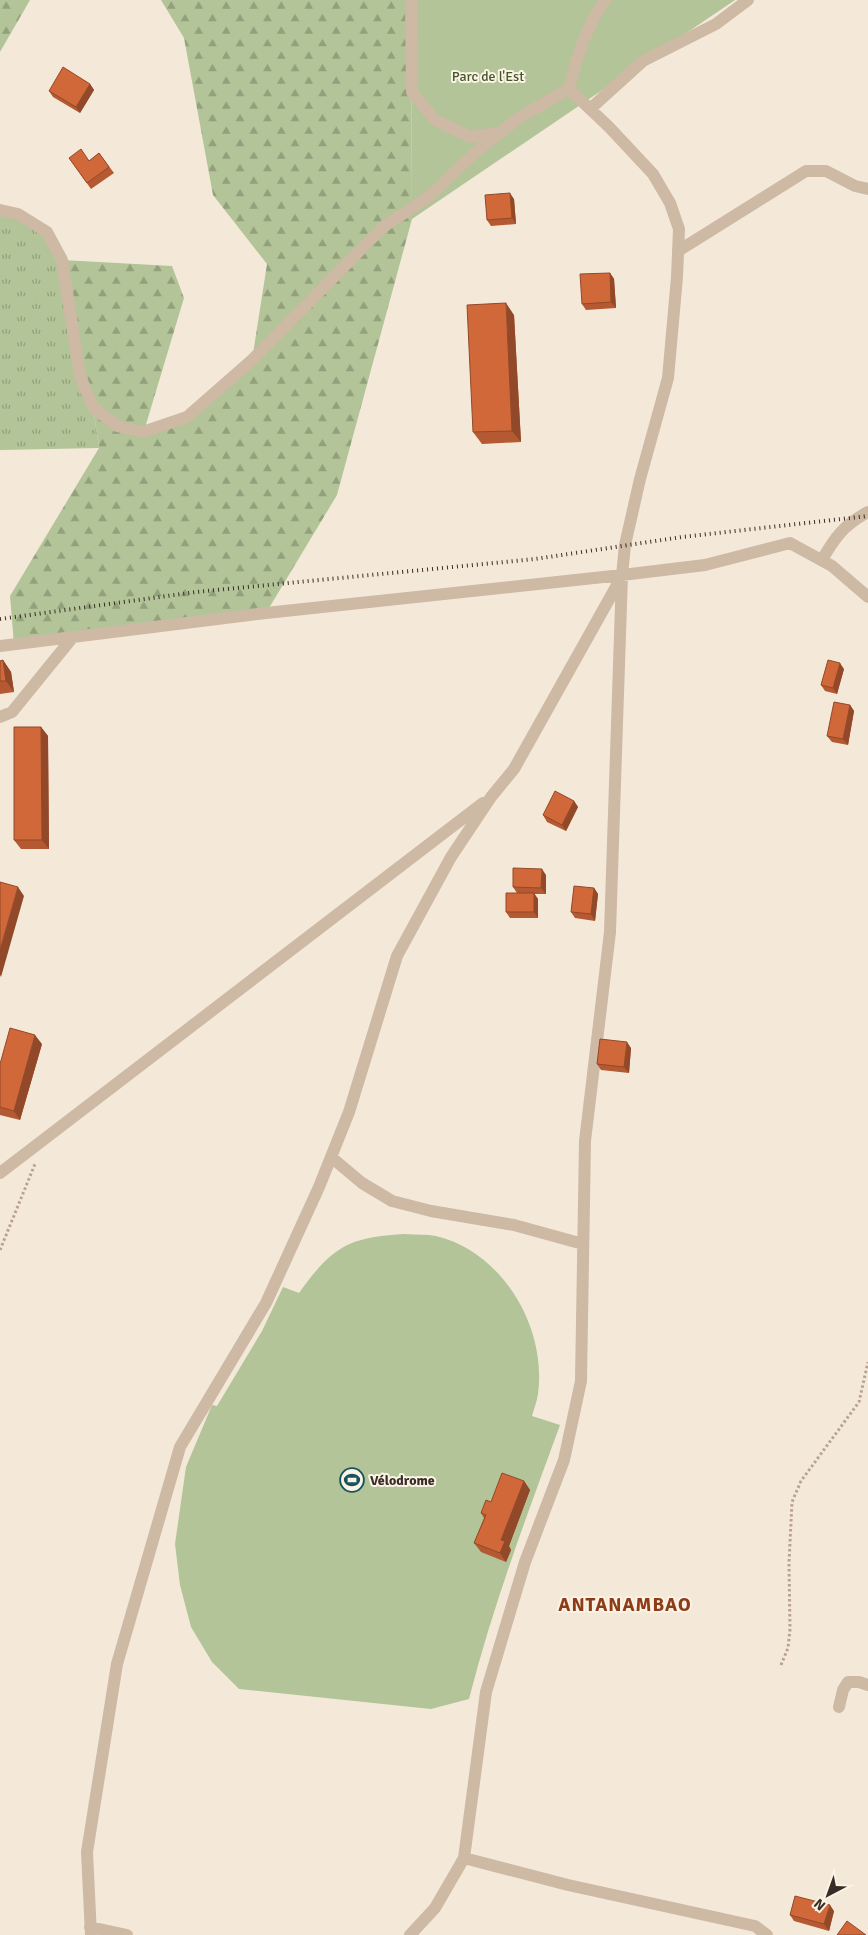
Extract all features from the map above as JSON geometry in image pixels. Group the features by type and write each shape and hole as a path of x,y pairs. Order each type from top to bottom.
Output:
{"street":[{"path":"411,0 412,92 434,120 470,137 500,132"},
{"path":"0,210 18,214 47,232 62,260 80,376 93,407 117,426 144,432 187,417 252,360 383,227 427,198 479,149 520,116 569,89 578,52 592,18 605,0"},
{"path":"590,109 643,61 716,24 748,0"},
{"path":"410,1935 435,1908 464,1858 486,1692 526,1562 564,1460 582,1382 585,1141 610,932 622,575 625,545 640,479 668,378 679,229 670,203 653,174 569,89"},
{"path":"678,251 806,171 826,171 855,186 868,189"},
{"path":"822,560 835,536 868,512"},
{"path":"0,646 276,612 705,565 790,543 832,566 868,597"},
{"path":"127,1935 90,1931 87,1852 118,1664 180,1447 266,1303 331,1157 349,1112 397,956 451,857 491,797 514,769 622,575"},
{"path":"0,717 12,712 73,637"},
{"path":"0,1173 491,797"},
{"path":"331,1157 362,1183 392,1201 431,1211 514,1225 584,1244"},
{"path":"838,1707 843,1690 848,1682 868,1685"},
{"path":"464,1858 568,1885 748,1924 755,1926 767,1935"}],"path":[{"path":"0,1250 35,1164"},
{"path":"781,1665 788,1648 790,1629 789,1563 792,1502 801,1482 859,1402 868,1362"}],"green space":[{"path":"0,0 30,0 0,52"},
{"path":"161,0 411,0 412,219 337,495 266,613 14,645 10,596 99,448 93,407 80,376 62,260 172,266 184,298 144,431 187,417 252,360 267,264 213,195 184,38"},
{"name":"Parc de l'Est","path":"411,0 735,0 412,219"},
{"path":"0,210 47,232 62,260 93,407 99,448 0,450"},
{"path":"405,1234 436,1236 460,1245 481,1258 500,1276 516,1296 527,1319 535,1344 539,1369 538,1394 532,1416 560,1425 500,1595 469,1699 431,1709 239,1689 212,1662 191,1627 180,1585 175,1544 186,1467 212,1405 217,1406 262,1331 283,1287 299,1293 321,1265 343,1247 369,1238"}],"building":[{"path":"63,67 90,84 76,107 49,91"},
{"path":"81,149 89,161 99,153 109,167 87,183 69,158"},
{"path":"510,193 512,218 487,220 485,195"},
{"path":"610,273 611,302 582,304 580,274"},
{"path":"506,303 512,431 473,432 467,305"},
{"path":"3,660 6,681 0,681 0,661"},
{"path":"828,660 840,663 833,688 821,685"},
{"path":"834,702 850,705 843,739 827,736"},
{"path":"14,727 41,727 42,840 14,840"},
{"path":"555,791 574,801 562,825 543,815"},
{"path":"513,868 542,869 541,888 513,887"},
{"path":"0,882 18,887 0,950"},
{"path":"574,886 594,888 591,914 571,912"},
{"path":"506,893 534,893 534,912 506,912"},
{"path":"10,1028 35,1035 14,1111 0,1107 0,1064"},
{"path":"600,1039 627,1042 624,1067 597,1064"},
{"path":"502,1473 524,1481 501,1540 505,1541 500,1553 474,1543 486,1515 481,1513 486,1500 491,1502"},
{"path":"795,1896 830,1905 824,1924 790,1915"},
{"path":"847,1921 866,1935 837,1935"}],"railway":[{"path":"0,619 196,592 535,559 682,537 868,516"}],"place":[{"name":"Vélodrome","path":"352,1480"}],"district":[{"name":"ANTANAMBAO","path":"625,1605"}]}
